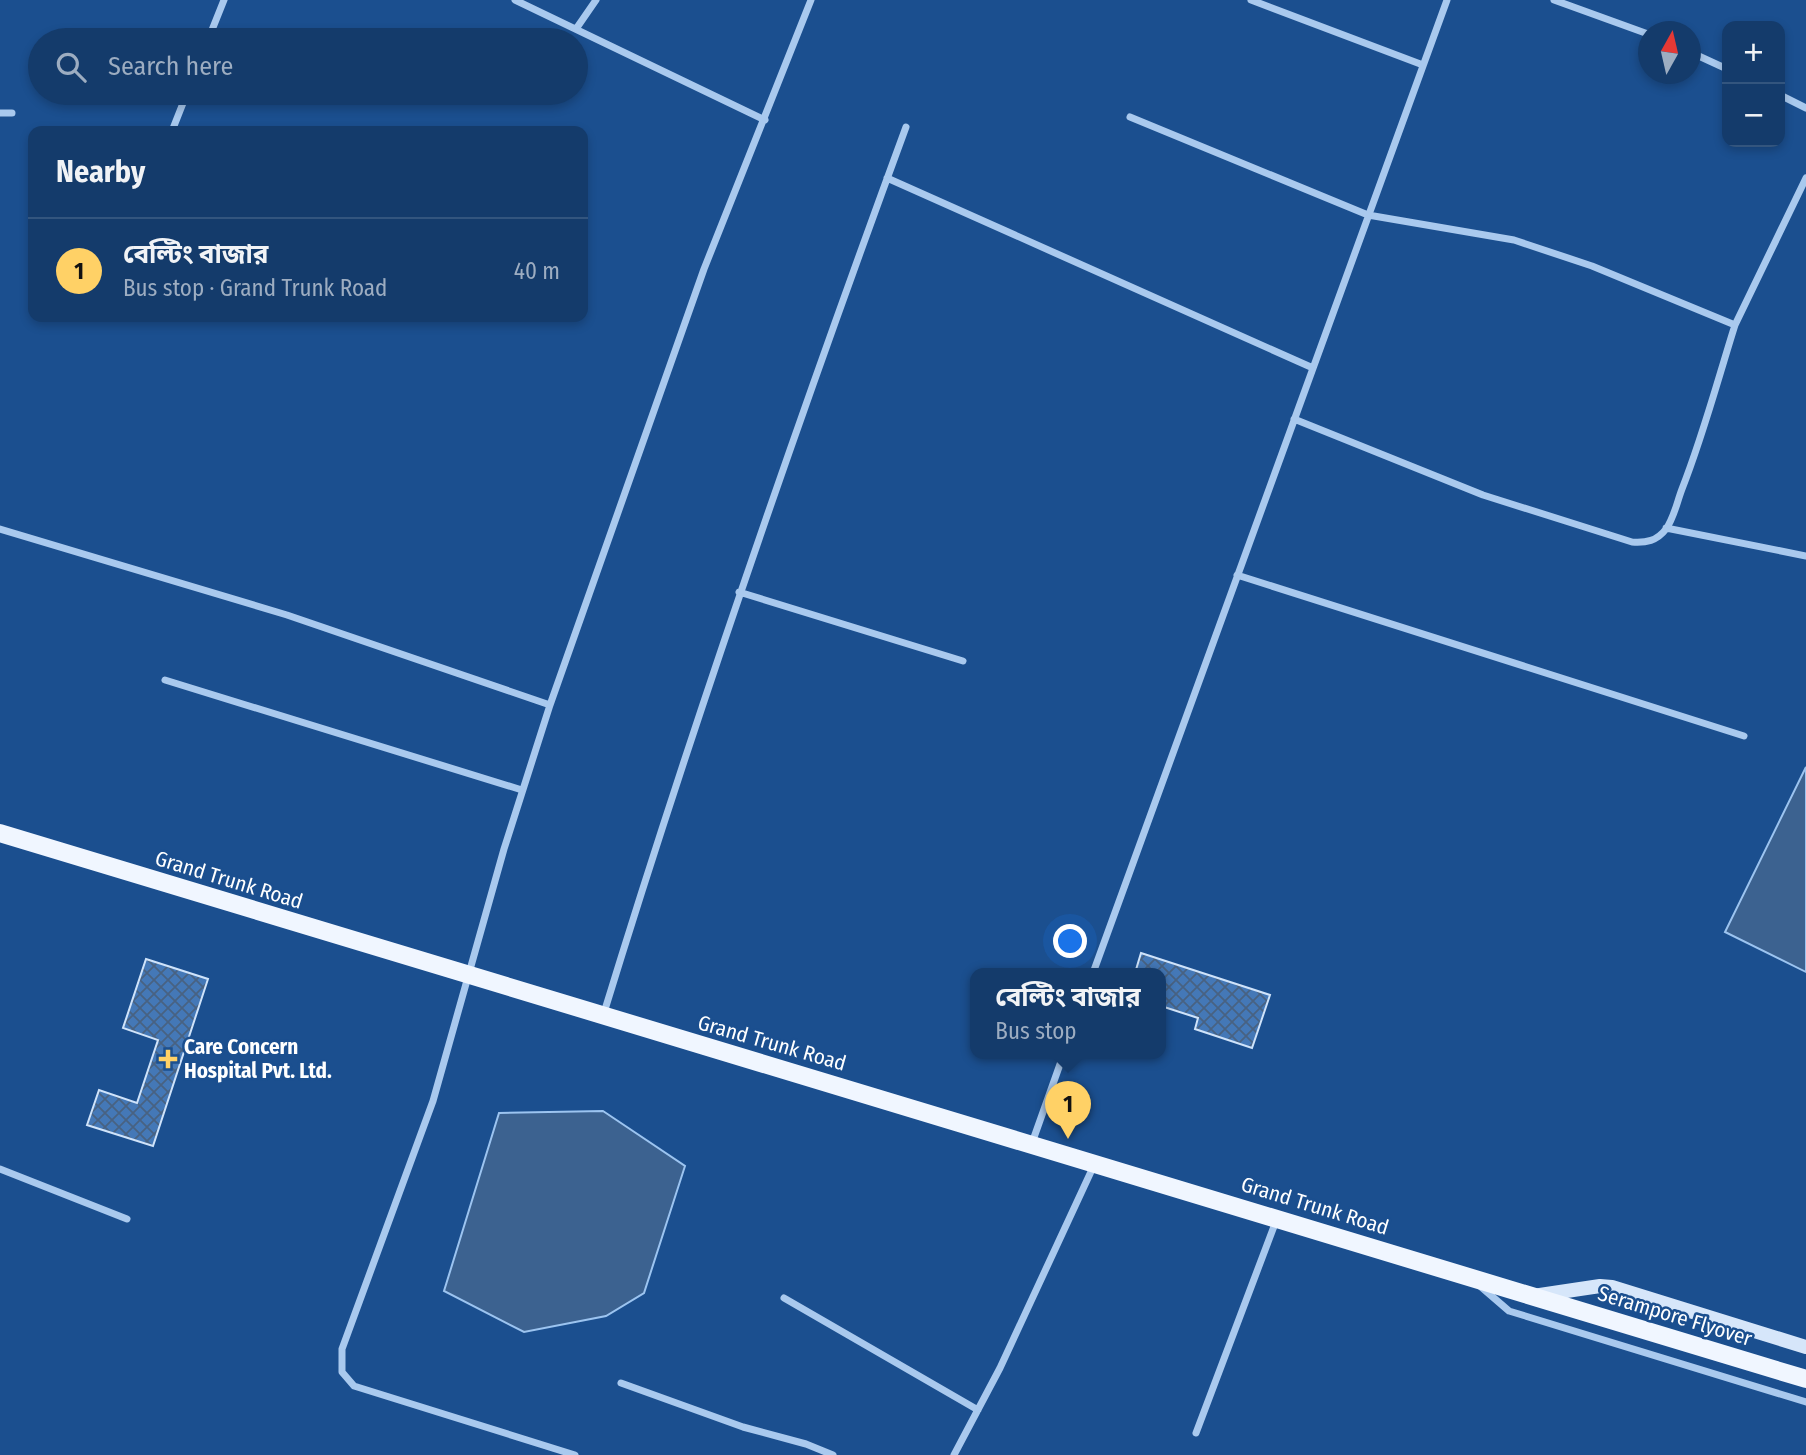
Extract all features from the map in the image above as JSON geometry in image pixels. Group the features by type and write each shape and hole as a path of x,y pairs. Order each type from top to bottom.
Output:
{"main road":[{"name":"Grand Trunk Road","path":"0,834 603,1017 1032,1143 1532,1296"},
{"name":"Serampore Flyover","path":"1532,1296 1806,1379"}],"street":[{"path":"213,28 224,0"},
{"path":"515,0 574,28"},
{"path":"577,28 596,0"},
{"path":"575,1455 354,1386 342,1373 342,1349 433,1101 550,705 704,270 811,0"},
{"path":"1251,0 1423,65"},
{"path":"1095,968 1447,0"},
{"path":"1554,0 1638,30"},
{"path":"588,35 765,120"},
{"path":"1701,57 1722,67"},
{"path":"1785,97 1806,108"},
{"path":"174,126 182,105"},
{"path":"0,113 12,113"},
{"path":"1130,117 1368,215 1514,240 1592,266 1735,324"},
{"path":"603,1017 660,830 739,592 906,127"},
{"path":"887,178 1312,368"},
{"path":"1294,419 1483,495 1632,542 1654,540 1666,528 1689,471 1735,324 1806,178"},
{"path":"1666,528 1806,556"},
{"path":"0,529 286,615 550,705"},
{"path":"1237,575 1744,736"},
{"path":"739,592 963,661"},
{"path":"165,680 523,790"},
{"path":"1032,1143 1062,1059"},
{"path":"954,1455 1095,1163"},
{"path":"0,1168 127,1219"},
{"path":"1196,1433 1277,1218"},
{"path":"1472,1278 1509,1311 1806,1402"},
{"path":"1532,1296 1600,1286 1612,1287 1806,1347"},
{"path":"784,1298 978,1410"},
{"path":"621,1383 743,1427 806,1444 833,1455"}],"water":[{"path":"1806,767 1806,972 1725,932"},
{"path":"603,1111 685,1166 644,1293 606,1316 524,1332 444,1291 499,1113"}],"building":[{"path":"1141,953 1270,995 1252,1048 1195,1029 1198,1018 1166,1008 1166,968 1136,968"},
{"path":"146,959 208,979 153,1146 87,1125 99,1090 137,1103 158,1040 123,1028"}],"place":[{"name":"Care Concern Hospital Pvt. Ltd.","path":"168,1059"},
{"name":"বেল্টিং বাজার","path":"1068,1139"}]}
